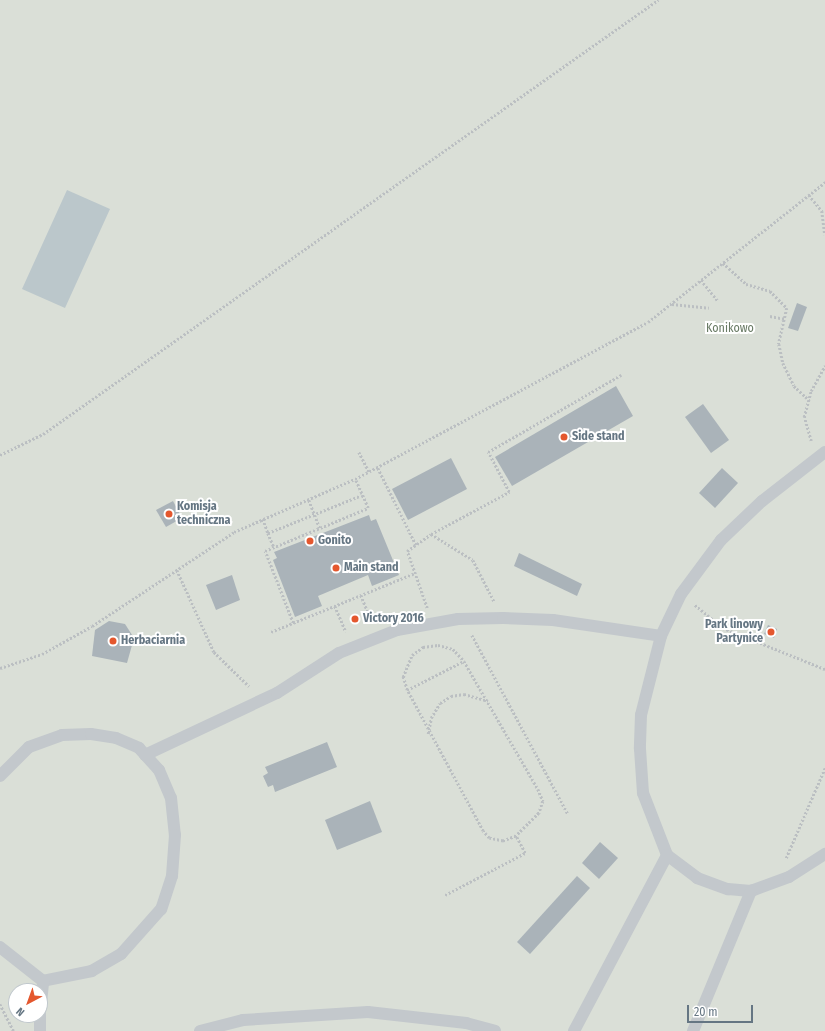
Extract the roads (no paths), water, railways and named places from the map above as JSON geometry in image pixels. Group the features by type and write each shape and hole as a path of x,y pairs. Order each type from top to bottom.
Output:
{"lane":[{"path":"821,454 721,540 681,594 661,636 641,716 640,749 643,793 667,856 708,884 751,891 789,877 825,854"},
{"path":"145,755 258,702 353,647 377,636 432,624 473,619 503,618 553,620 661,636"},
{"path":"0,776 29,747 62,735 91,734 116,738 139,748 159,770 171,798 174,827 172,876 161,909 121,954 92,971 43,981 0,947"},
{"path":"574,1031 667,856"},
{"path":"693,1031 751,891"},
{"path":"200,1031 243,1020 368,1012 466,1023 495,1031"}],"place":[{"name":"Side stand","path":"564,437"},
{"name":"Komisja techniczna","path":"169,514"},
{"name":"Gonito","path":"310,541"},
{"name":"Main stand","path":"336,568"},
{"name":"Victory 2016","path":"355,619"},
{"name":"Park linowy Partynice","path":"771,632"},
{"name":"Herbaciarnia","path":"113,641"}],"park label":[{"name":"Konikowo","path":"730,329"}]}
